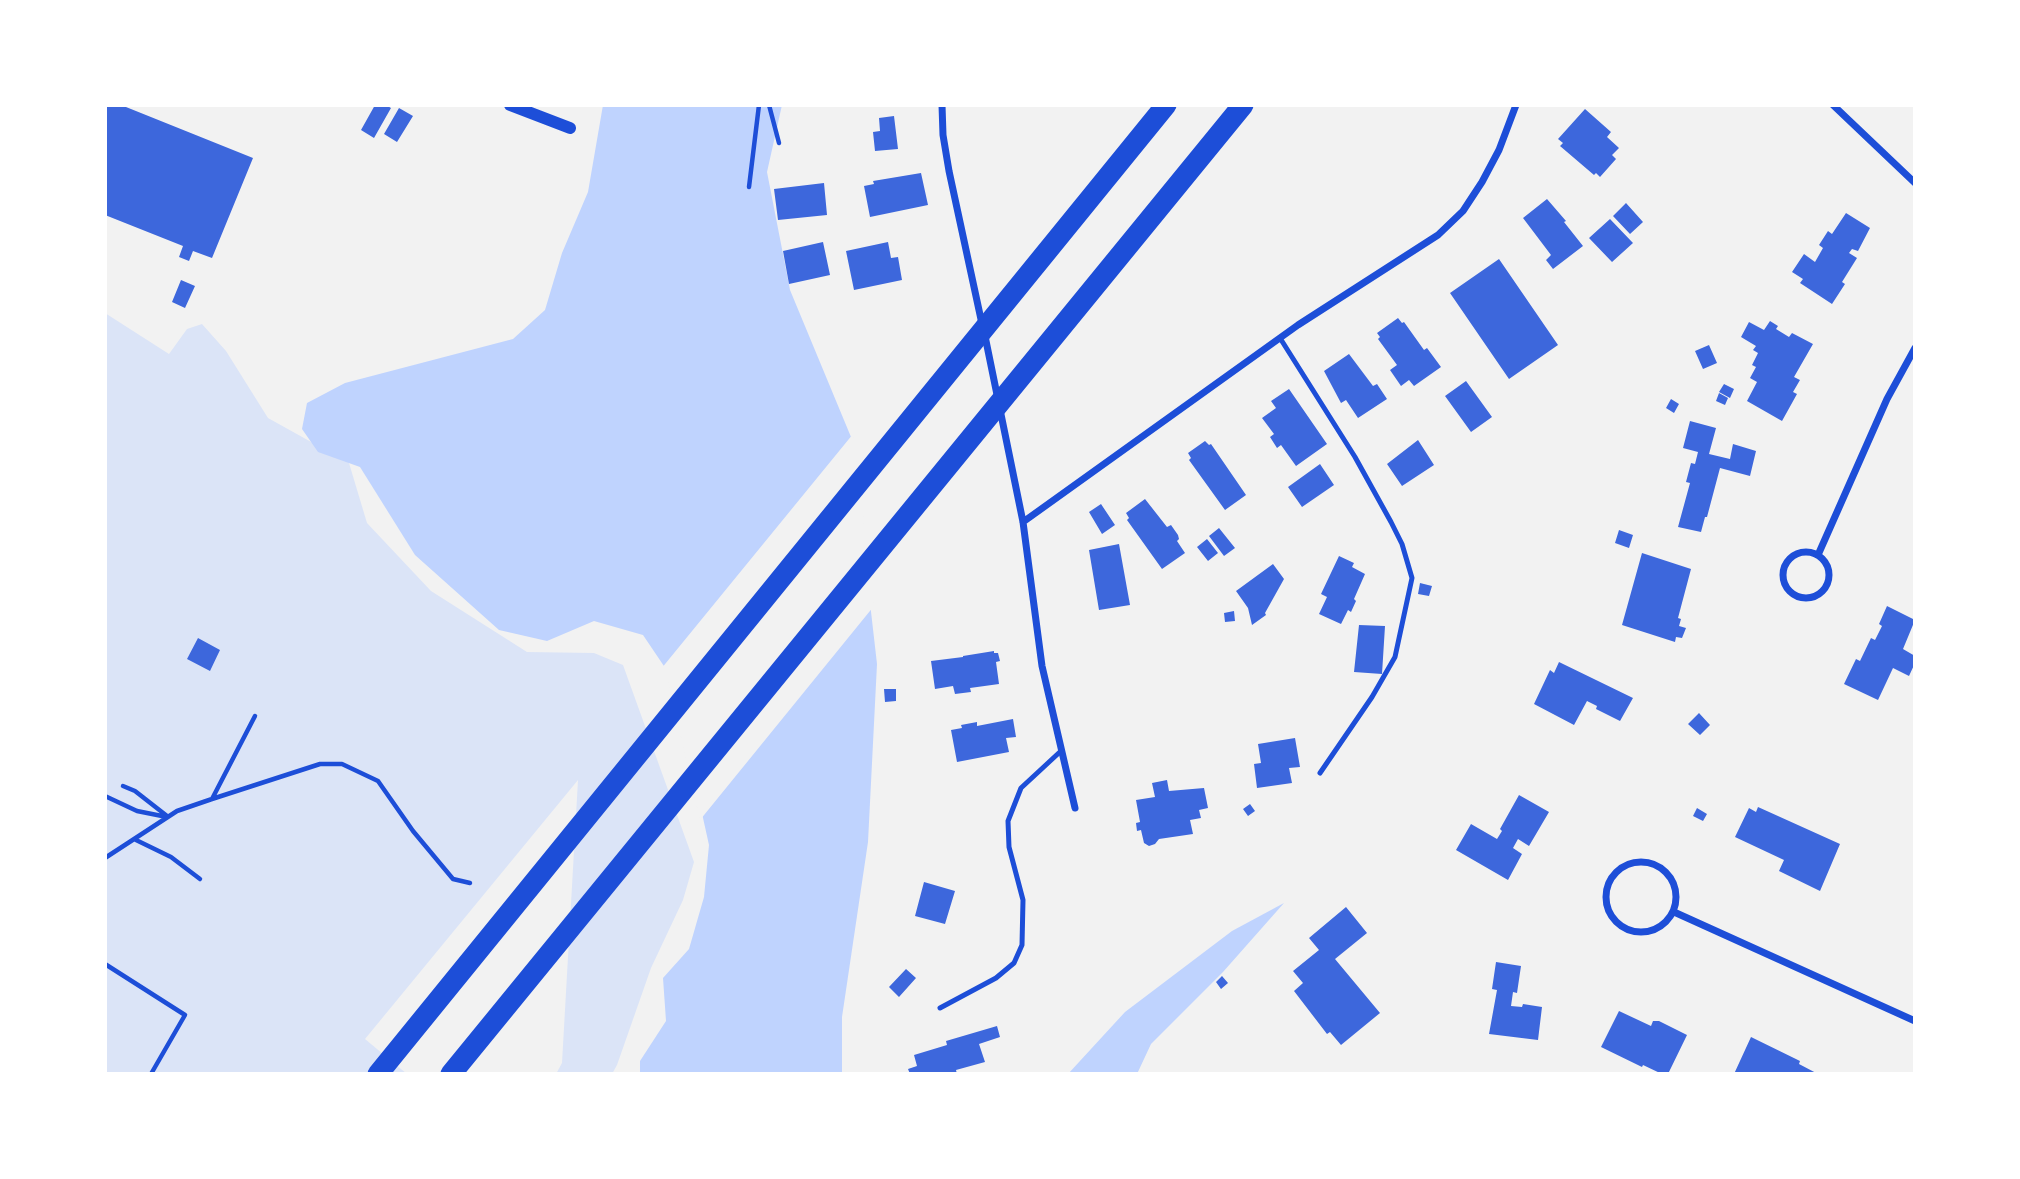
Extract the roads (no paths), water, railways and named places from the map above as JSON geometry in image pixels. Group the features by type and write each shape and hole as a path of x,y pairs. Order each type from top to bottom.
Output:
{"highway":[{"path":"378,1074 1166,105"},
{"path":"451,1074 1242,105"}],"street":[{"path":"510,105 570,128"},
{"path":"942,105 943,135 949,171 1023,522 1035,628 1076,808"},
{"path":"1023,522 1280,338 1438,235 1455,219 1482,182 1499,150 1516,105"},
{"path":"1833,105 1915,183"},
{"path":"1818,555 1887,399 1915,348"},
{"path":"1803,551 1818,555 1826,562 1829,570 1826,586 1815,597 1802,598 1794,595 1783,581 1785,565 1789,558 1803,551"},
{"path":"1646,862 1660,867 1673,879 1677,895 1674,912 1666,923 1651,931 1636,932 1620,926 1609,913 1606,899 1608,884 1618,871 1632,863 1646,862"},
{"path":"1674,912 1915,1021"}],"lane":[{"path":"1280,338 1355,457 1391,522 1406,553 1412,579 1395,657 1372,697 1320,773"},
{"path":"940,1008 996,978 1014,963 1022,945 1023,900 1009,847 1007,821 1021,788 1062,750"}],"water":[{"path":"603,105 782,105 767,172 790,290 851,437 877,664 868,842 842,1017 842,1074 640,1074 640,1061 666,1021 663,978 689,949 704,897 709,845 672,678 643,635 594,621 547,641 499,630 415,555 360,467 318,452 302,429 307,403 345,383 513,339 545,310 562,253 588,192"},
{"path":"1284,903 1223,972 1151,1044 1137,1074 1068,1074 1125,1012 1232,931"}]}
